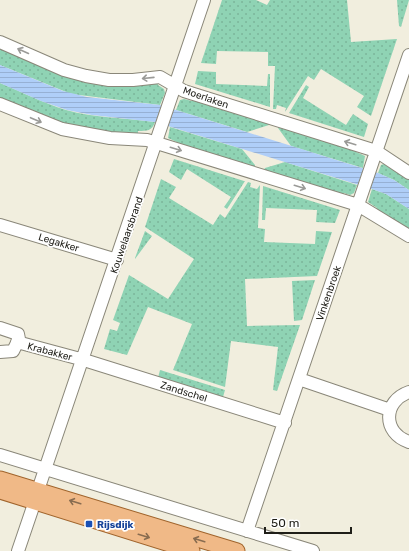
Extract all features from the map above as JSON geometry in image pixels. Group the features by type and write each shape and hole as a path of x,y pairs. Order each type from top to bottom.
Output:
{"main road":[{"path":"0,479 37,496 192,551"},
{"path":"0,491 37,496 237,551"}],"street":[{"name":"Kouwelaarsbrand","path":"46,469 118,260 204,0"},
{"name":"Moerlaken","path":"0,42 64,70 86,76 109,80 133,80 160,77 184,91 375,156 409,173"},
{"name":"Vinkenbroek","path":"248,531 409,55"},
{"path":"0,104 62,129 110,138 147,140 358,205 409,236"},
{"name":"Legakker","path":"0,225 118,260"},
{"name":"Krabakker","path":"0,328 18,334 19,339 16,342 13,351 0,352"},
{"name":"Krabakker","path":"16,342 84,360"},
{"name":"Zandschel","path":"84,360 285,423"},
{"path":"299,379 390,410"},
{"path":"409,392 401,395 393,401 389,418 396,434 403,440 409,442"},
{"path":"0,455 313,551"},
{"path":"18,551 46,469"}],"green space":[{"path":"222,0 256,0 267,5 270,0 347,0 351,42 397,39 371,116 357,107 364,96 321,69 314,80 308,76 285,112 286,108 277,105 276,109 273,109 275,66 268,66 268,52 217,51 216,64 201,63"},
{"path":"397,0 409,0 401,27 399,26"},
{"path":"0,46 44,65 157,81 158,85 164,89 165,93 160,105 71,94 0,65"},
{"path":"198,71 216,72 216,84 267,86 268,74 270,74 270,107 195,84"},
{"path":"0,83 41,101 77,113 155,122 149,130 138,131 138,135 74,129 0,101"},
{"path":"306,85 309,87 303,98 346,125 353,114 368,124 364,137 289,113"},
{"path":"193,98 270,122 269,125 247,132 176,110 180,100 184,99 192,101"},
{"path":"279,125 356,148 356,152 365,156 363,168 291,146 278,128"},
{"path":"170,127 242,149 255,165 254,169 178,146 179,143 168,138"},
{"path":"174,159 245,181 227,209 224,207 231,197 187,169 181,180 169,172"},
{"path":"285,162 357,185 354,193 350,195 344,193 342,197 263,172 265,168"},
{"path":"384,164 390,168 392,165 409,176 409,190 394,180 378,173 381,165"},
{"path":"161,179 176,187 169,198 213,225 220,214 225,218 248,182 251,183 250,187 257,189 260,185 258,228 265,229 264,242 315,244 316,231 332,232 317,276 245,279 247,326 300,325 277,391 273,390 278,347 231,341 225,387 173,370 192,324 148,307 127,355 104,349 110,329 117,331 120,323 113,320 129,275 168,299 194,259 145,227"},
{"path":"263,186 340,210 335,223 316,222 317,210 266,208 265,220 262,220"},
{"path":"372,189 386,194 409,209 409,232 376,211 377,208 368,202"},
{"path":"145,231 152,236 135,259 135,258"},
{"path":"315,280 302,320 294,321 292,281"},
{"path":"160,370 225,390 223,397 158,378"}],"water":[{"path":"0,65 63,91 87,97 160,105 378,173 394,180 409,190 409,209 386,194 372,189 155,122 92,115 67,110 41,101 0,83"}],"place":[{"name":"Rijsdijk","path":"89,524"}]}
